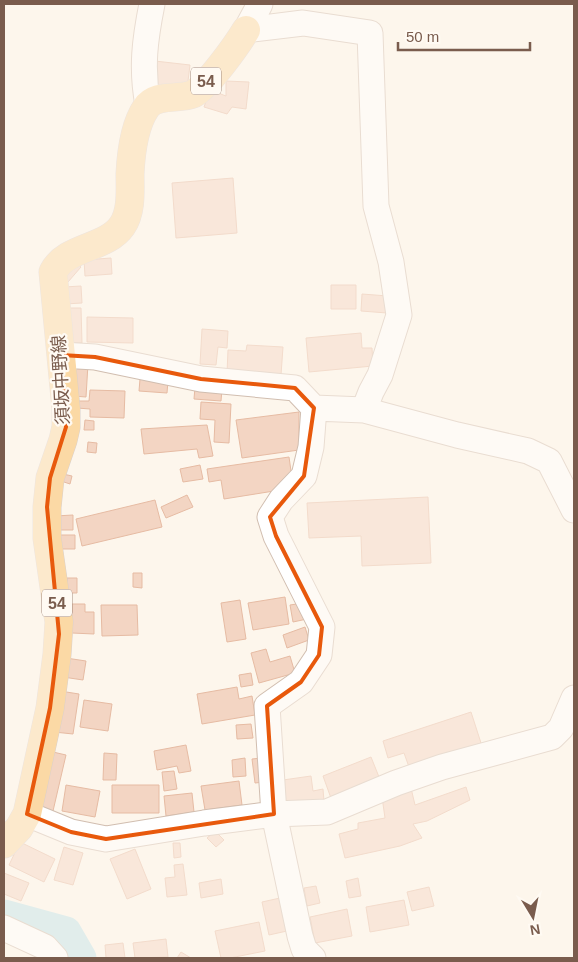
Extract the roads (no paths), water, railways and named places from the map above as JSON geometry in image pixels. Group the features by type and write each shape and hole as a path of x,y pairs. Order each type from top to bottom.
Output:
{"main road":[{"name":"54","path":"148,105 158,100 193,94 201,88 231,53 246,30"},
{"name":"須坂中野線","path":"4,844 19,828 27,814 50,708 59,634 47,538 47,507 50,478 64,440 66,427 62,355 53,272 57,264 114,234 122,226 129,205 134,144 142,115 148,105"}],"street":[{"path":"148,105 143,68 152,4"},
{"path":"246,30 260,4"},
{"path":"246,30 304,23 370,34 376,206 390,262 399,315 380,375 364,410"},
{"path":"62,355 94,357 201,379 295,388 314,408 364,410 457,435 528,450 549,461 574,510"},
{"path":"313,958 304,949 300,936 274,814 267,706 301,682 318,655 322,627 276,536 270,516 281,500 304,476 311,447 314,408"},
{"path":"27,814 71,832 106,839 274,814 326,812 442,767 552,737 561,728 574,698"},
{"path":"4,928 45,947 55,958"}],"waterway":[{"path":"4,915 66,932 81,958"}]}
